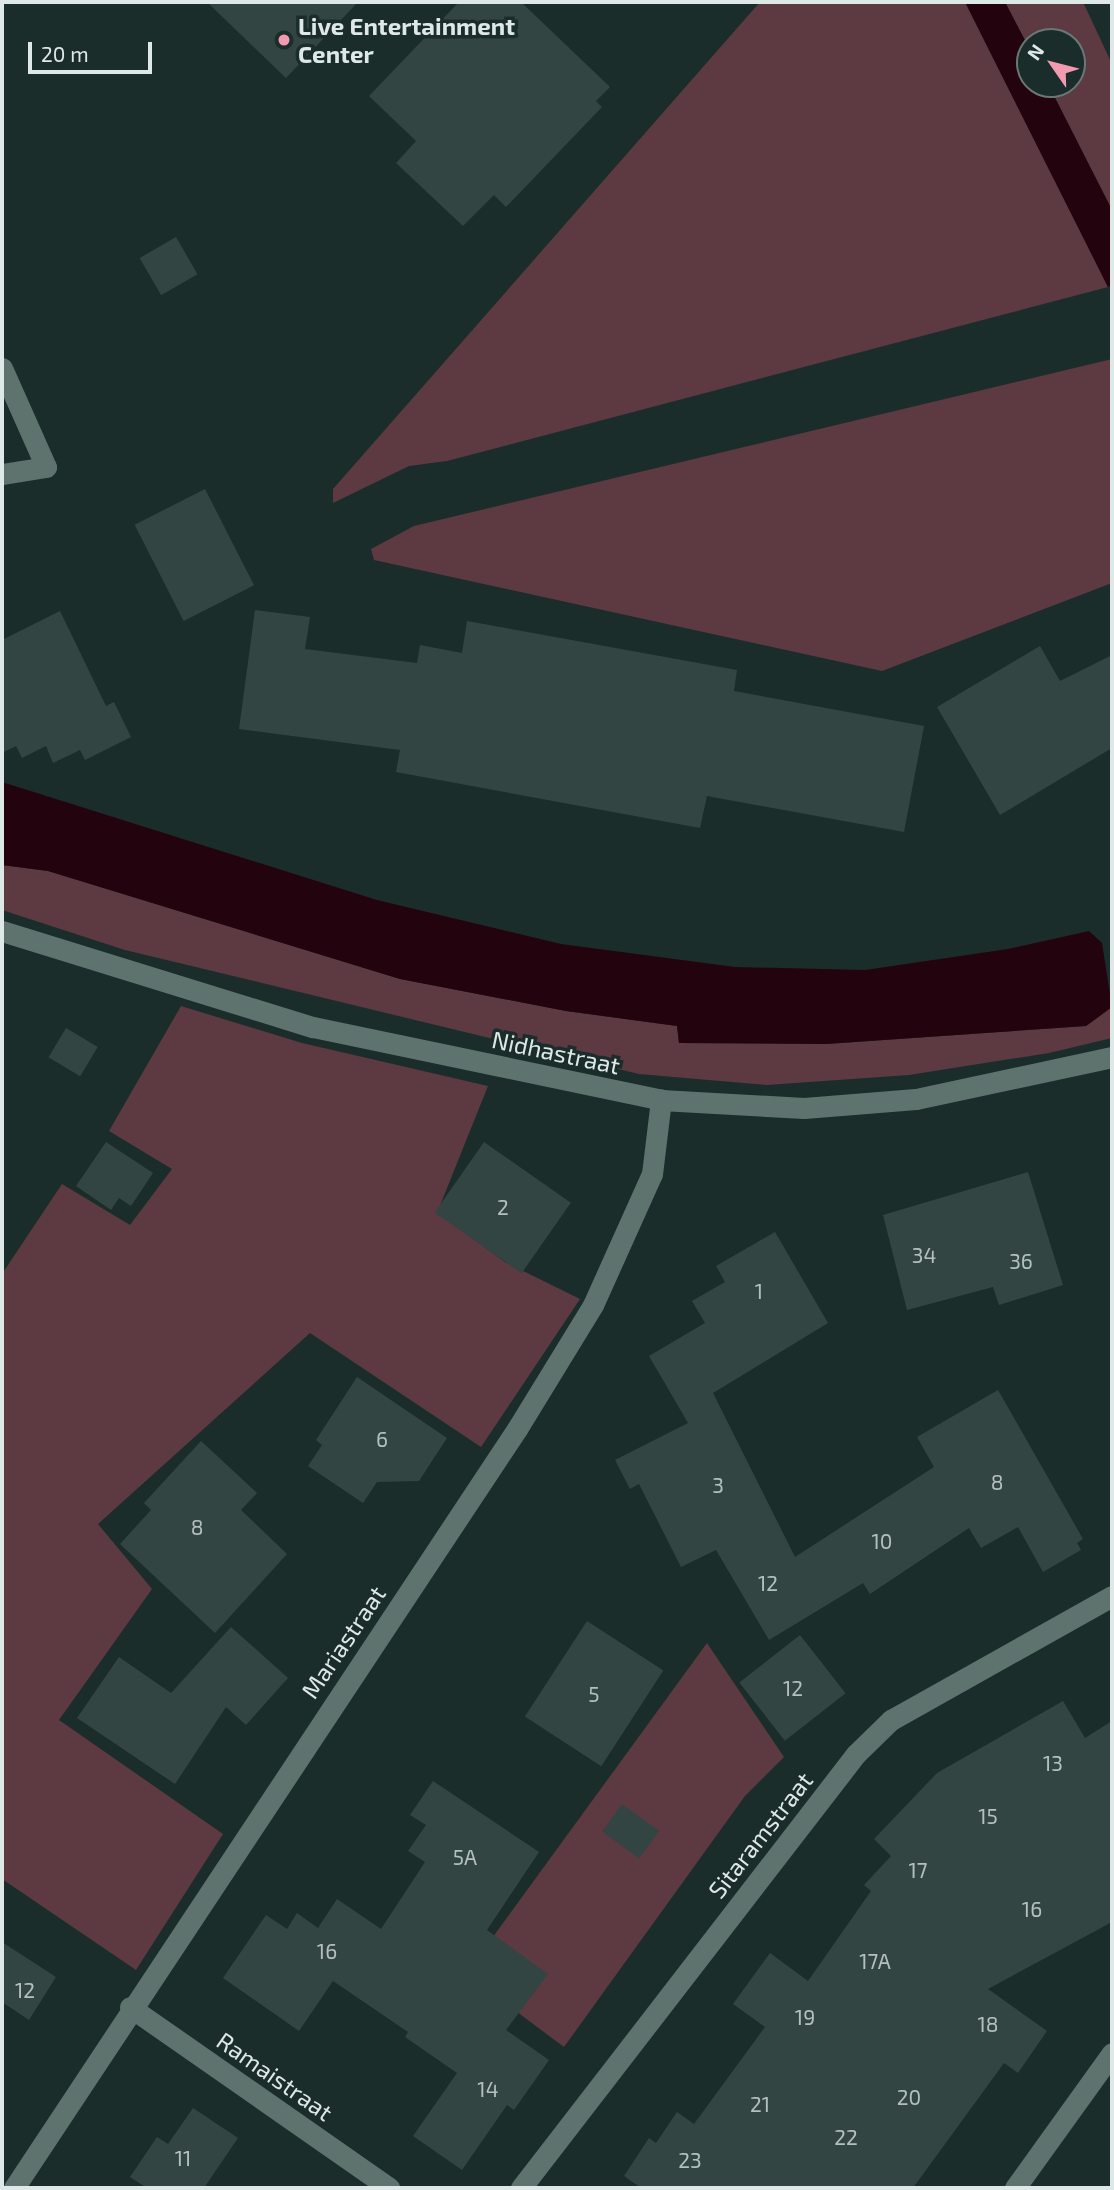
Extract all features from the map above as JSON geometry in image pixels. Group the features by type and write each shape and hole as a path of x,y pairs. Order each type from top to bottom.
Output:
{"street":[{"path":"2,368 46,467 2,474"},
{"name":"Nidhastraat","path":"2,931 313,1027 661,1100 804,1108 903,1100 1112,1057"},
{"name":"Mariastraat","path":"14,2188 130,2007 517,1429 593,1305 652,1174 661,1100"},
{"name":"Sitaramstraat","path":"521,2188 856,1754 891,1720 1112,1596"},
{"name":"Ramaistraat","path":"130,2007 389,2188"},
{"path":"1015,2188 1112,2053"}],"shaded area":[{"path":"760,2 965,2 1108,287 447,461 409,466 333,503 333,489"},
{"path":"965,2 1005,2 1019,28 1016,28 1016,98 1055,98 1112,210 1112,285 1108,287"},
{"path":"1005,2 1083,2 1112,64 1112,210 1055,98 1086,98 1086,28 1019,28"},
{"path":"1112,359 1112,583 882,671 374,560 371,549 414,526"},
{"path":"2,782 377,900 561,944 735,967 865,970 1008,949 1089,931 1102,943 1112,1007 1086,1026 826,1044 679,1043 677,1026 566,1011 400,979 48,871 2,865"},
{"path":"2,865 48,871 400,979 566,1011 677,1026 679,1043 826,1044 1086,1026 1112,1007 1112,1038 1049,1053 909,1075 767,1085 639,1074 125,950 2,910"},
{"path":"181,1006 302,1043 488,1086 437,1213 505,1262 580,1299 481,1447 310,1333 98,1524 152,1589 59,1720 223,1834 136,1970 2,1879 2,1274 62,1184 130,1225 172,1169 109,1131"},
{"path":"707,1643 784,1757 745,1796 564,2047 466,1974"}],"building":[{"name":"Live Entertainment Center","path":"207,2 358,2 286,78"},
{"path":"459,2 521,2 610,87 596,101 602,107 506,207 494,195 463,226 396,163 416,141 369,96"},
{"path":"176,237 198,274 161,295 140,258"},
{"path":"205,489 254,585 184,621 135,525"},
{"path":"255,610 310,617 305,649 417,663 420,645 462,653 467,621 737,670 734,691 924,726 904,832 707,796 700,828 396,772 400,750 239,729"},
{"path":"60,611 106,706 114,702 131,737 85,760 80,750 53,763 46,746 22,758 16,746 2,753 2,640"},
{"path":"1040,646 1060,681 1112,655 1112,748 1000,815 937,707"},
{"path":"66,1028 98,1047 80,1076 48,1057"},
{"path":"106,1142 153,1173 131,1206 119,1198 111,1210 76,1186"},
{"path":"484,1142 571,1203 522,1273 435,1212"},
{"path":"1028,1172 1063,1285 999,1305 993,1287 907,1310 883,1215"},
{"path":"775,1232 828,1323 713,1393 795,1557 934,1467 917,1437 998,1390 1083,1539 1077,1543 1081,1550 1043,1572 1018,1527 981,1548 969,1528 870,1594 863,1583 769,1640 716,1550 681,1567 639,1484 630,1489 615,1460 688,1423 649,1356 705,1323 692,1301 725,1282 716,1266"},
{"path":"357,1377 447,1438 419,1481 377,1482 363,1503 308,1466 322,1445 316,1440"},
{"path":"201,1441 257,1493 241,1510 287,1554 215,1633 120,1544 151,1510 144,1503"},
{"path":"587,1621 663,1671 601,1766 525,1717"},
{"path":"231,1627 288,1678 246,1725 226,1707 175,1784 77,1718 119,1657 171,1693"},
{"path":"800,1635 846,1693 785,1741 739,1682"},
{"path":"1063,1701 1085,1738 1112,1721 1112,1922 988,1989 1047,2031 1018,2073 1004,2063 913,2188 641,2188 624,2176 649,2138 656,2143 677,2112 694,2124 765,2027 733,2004 770,1953 808,1981 871,1891 864,1885 891,1856 874,1839 937,1773"},
{"path":"433,1781 539,1852 487,1930 548,1974 506,2030 549,2060 514,2110 507,2105 462,2170 413,2136 457,2073 405,2037 408,2032 333,1981 299,2031 223,1978 266,1915 287,1929 297,1913 318,1928 337,1899 381,1929 425,1862 408,1851 426,1825 410,1815"},
{"path":"622,1804 659,1831 639,1859 602,1832"},
{"path":"2,1942 56,1977 29,2020 2,2002"},
{"path":"193,2108 238,2138 204,2188 147,2188 130,2177 157,2137 168,2144"}],"place":[{"name":"Live Entertainment Center","path":"284,40"}]}
